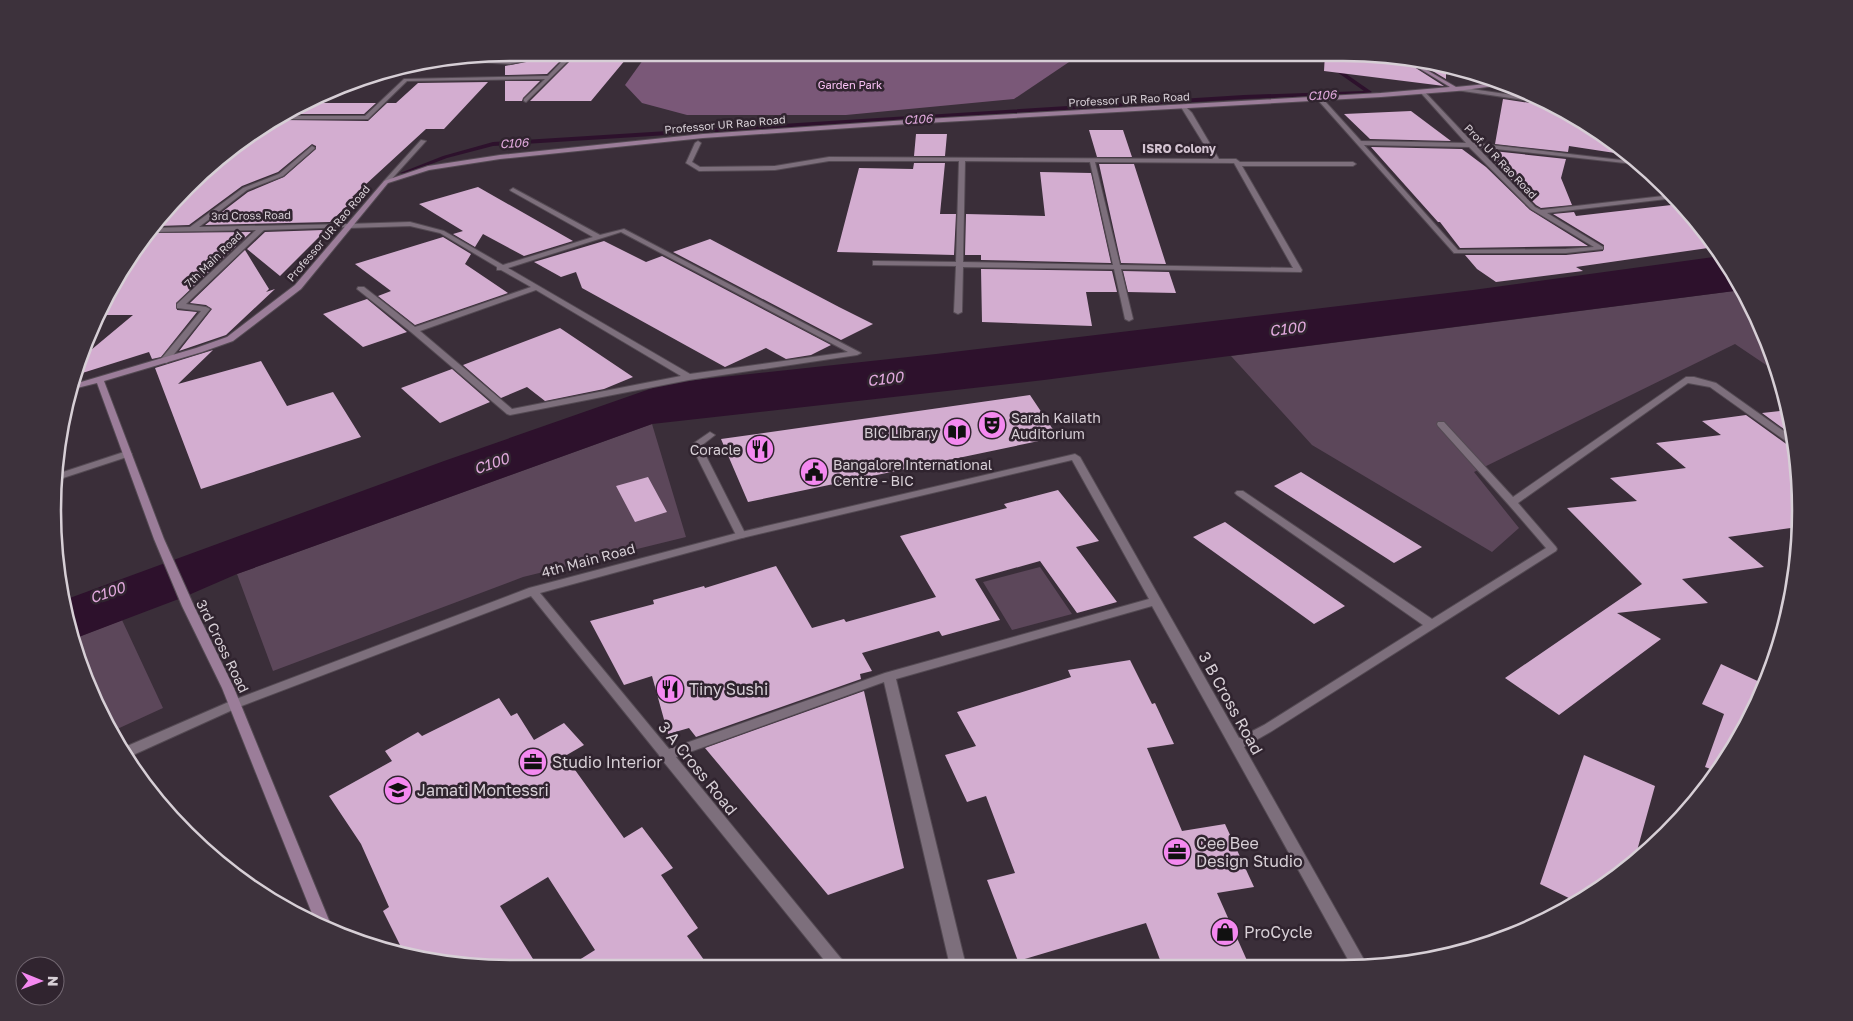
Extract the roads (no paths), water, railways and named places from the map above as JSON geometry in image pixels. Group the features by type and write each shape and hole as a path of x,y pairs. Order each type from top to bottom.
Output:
{"street":[{"path":"483,62 510,63 519,61"},
{"path":"526,100 565,61"},
{"path":"1421,68 1458,89 1519,98"},
{"path":"292,118 366,118 406,80 549,77"},
{"name":"Professor UR Rao Road","path":"79,385 164,361 230,339 298,287 386,182 428,168 500,157 703,136 908,122 1320,99 1488,85"},
{"name":"Prof. U R Rao Road","path":"1359,143 1456,252 1566,251 1601,248 1533,208 1471,145 1423,92"},
{"path":"1320,99 1359,143 1471,145 1626,162"},
{"path":"1184,107 1216,161"},
{"path":"386,182 423,141"},
{"path":"698,143 689,163 699,169 775,168 829,159 1236,161 1298,270 876,263"},
{"path":"192,229 245,189 281,175 312,148"},
{"path":"958,312 962,159"},
{"path":"1092,160 1129,319"},
{"path":"1237,164 1353,164"},
{"path":"513,190 597,236"},
{"path":"1540,212 1665,198"},
{"name":"3rd Cross Road","path":"160,230 410,224 442,232 500,268 538,287 689,377"},
{"name":"7th Main Road","path":"164,361 206,309 180,306 262,228"},
{"path":"361,289 414,330 510,412 689,377 857,353 622,230 597,236 500,268"},
{"path":"414,330 538,287"},
{"name":"3rd Cross Road","path":"100,380 159,539 188,606 235,704 321,917"},
{"path":"1512,502 1686,380 1694,380 1713,386 1785,437"},
{"path":"1236,745 1268,728 1552,549 1441,424"},
{"path":"710,435 696,445 741,535"},
{"path":"63,475 127,454"},
{"name":"4th Main Road","path":"131,750 235,704 533,590 741,535 1075,457"},
{"name":"3 B Cross Road","path":"1075,457 1356,960"},
{"path":"1240,493 1432,625"},
{"name":"3 A Cross Road","path":"533,590 665,756 833,960"},
{"path":"665,756 889,676 1155,601"},
{"path":"889,676 957,960"}],"water":[{"name":"C100","path":"1713,257 1734,291 1044,380 652,424 237,574 184,597 80,637 70,598 444,461 667,383 936,354 1473,290"}],"waterway":[{"name":"C106","path":"403,173 445,157 493,144 1244,97 1369,92 1324,61"}],"place":[{"name":"Sarah Kailath Auditorium","path":"992,425"},
{"name":"BIC Library","path":"957,432"},
{"name":"Coracle","path":"760,449"},
{"name":"Bangalore International Centre - BIC","path":"814,472"},
{"name":"Tiny Sushi","path":"670,689"},
{"name":"Studio Interior","path":"533,762"},
{"name":"Jamati Montessri","path":"398,790"},
{"name":"Cee Bee Design Studio","path":"1177,852"},
{"name":"ProCycle","path":"1225,932"}],"district":[{"name":"ISRO Colony","path":"1179,148"}],"park label":[{"name":"Garden Park","path":"850,84"}]}
